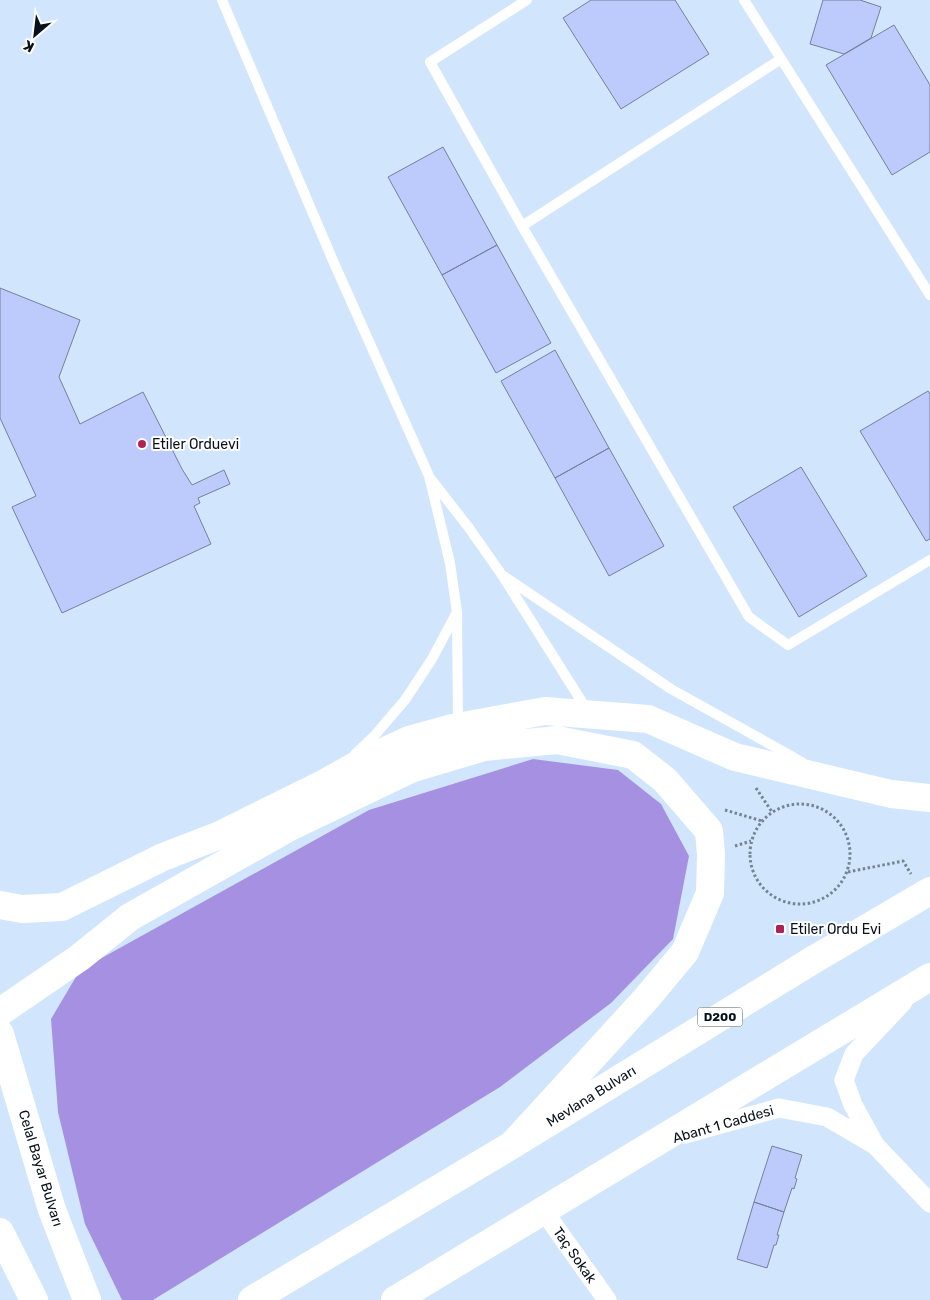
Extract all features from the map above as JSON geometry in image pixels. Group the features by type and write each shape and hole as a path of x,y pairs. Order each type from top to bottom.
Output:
{"main road":[{"path":"0,905 22,909 62,907 163,857 220,835 409,740 458,727 545,711 648,719 735,757 892,794 930,798"},
{"path":"0,1012 79,958 130,917 288,828 413,768 484,747 557,740 633,755 665,780 709,831 711,854 710,893 685,952 645,1000 512,1145"},
{"name":"Mevlana Bulvarı","path":"263,1293 512,1145 813,960 930,891"},
{"path":"395,1300 928,979"},
{"name":"Celal Bayar Bulvarı","path":"0,1034 52,1210 87,1300"},
{"path":"0,1232 34,1300"}],"street":[{"name":"Abant 1 Caddesi","path":"928,979 854,1054 844,1080 853,1104 875,1145 930,1203"},
{"name":"Abant 1 Caddesi","path":"653,1144 729,1120 779,1108 827,1117 875,1145"},
{"name":"Taç Sokak","path":"542,1210 607,1300"}],"lane":[{"path":"222,0 334,263 429,476 450,563 457,612 458,727"},
{"path":"527,0 430,62 522,226 749,617 788,645 930,560"},
{"path":"744,0 930,295"},
{"path":"522,226 781,59"},
{"path":"429,476 502,575 590,715"},
{"path":"502,575 672,689 835,780"},
{"path":"324,783 375,735 405,700 432,659 457,612"}],"path":[{"path":"848,872 851,856 849,839 841,824 829,813 814,806 800,804 785,806 772,812 756,830 752,841 750,858 754,874 763,889 777,899 793,905 810,904 826,898 839,887 848,872 903,861"}],"shaded area":[{"path":"533,759 618,770 661,804 689,856 673,939 611,1003 500,1087 153,1300 122,1300 85,1224 58,1112 51,1019 80,970 369,810"}],"building":[{"path":"591,0 675,0 709,54 621,109 563,18"},
{"path":"823,0 860,0 881,7 871,38 844,54 810,44"},
{"path":"894,25 930,85 930,152 892,175 826,65"},
{"path":"443,147 497,245 442,275 388,177"},
{"path":"497,245 551,343 496,373 442,275"},
{"path":"0,288 80,320 59,377 80,424 143,392 192,485 224,470 230,484 198,498 200,503 194,506 211,544 62,613 12,507 36,496 0,418"},
{"path":"555,350 609,448 555,478 501,381"},
{"path":"928,391 930,394 930,539 926,541 860,431"},
{"path":"609,448 664,546 609,576 555,478"},
{"path":"801,467 867,576 799,617 733,507"},
{"path":"772,1146 802,1155 795,1178 797,1179 794,1189 792,1188 784,1212 754,1202"},
{"path":"754,1202 784,1212 776,1245 774,1245 767,1268 737,1259"}],"place":[{"name":"Etiler Orduevi","path":"142,444"},
{"name":"Etiler Ordu Evi","path":"780,929"}]}
